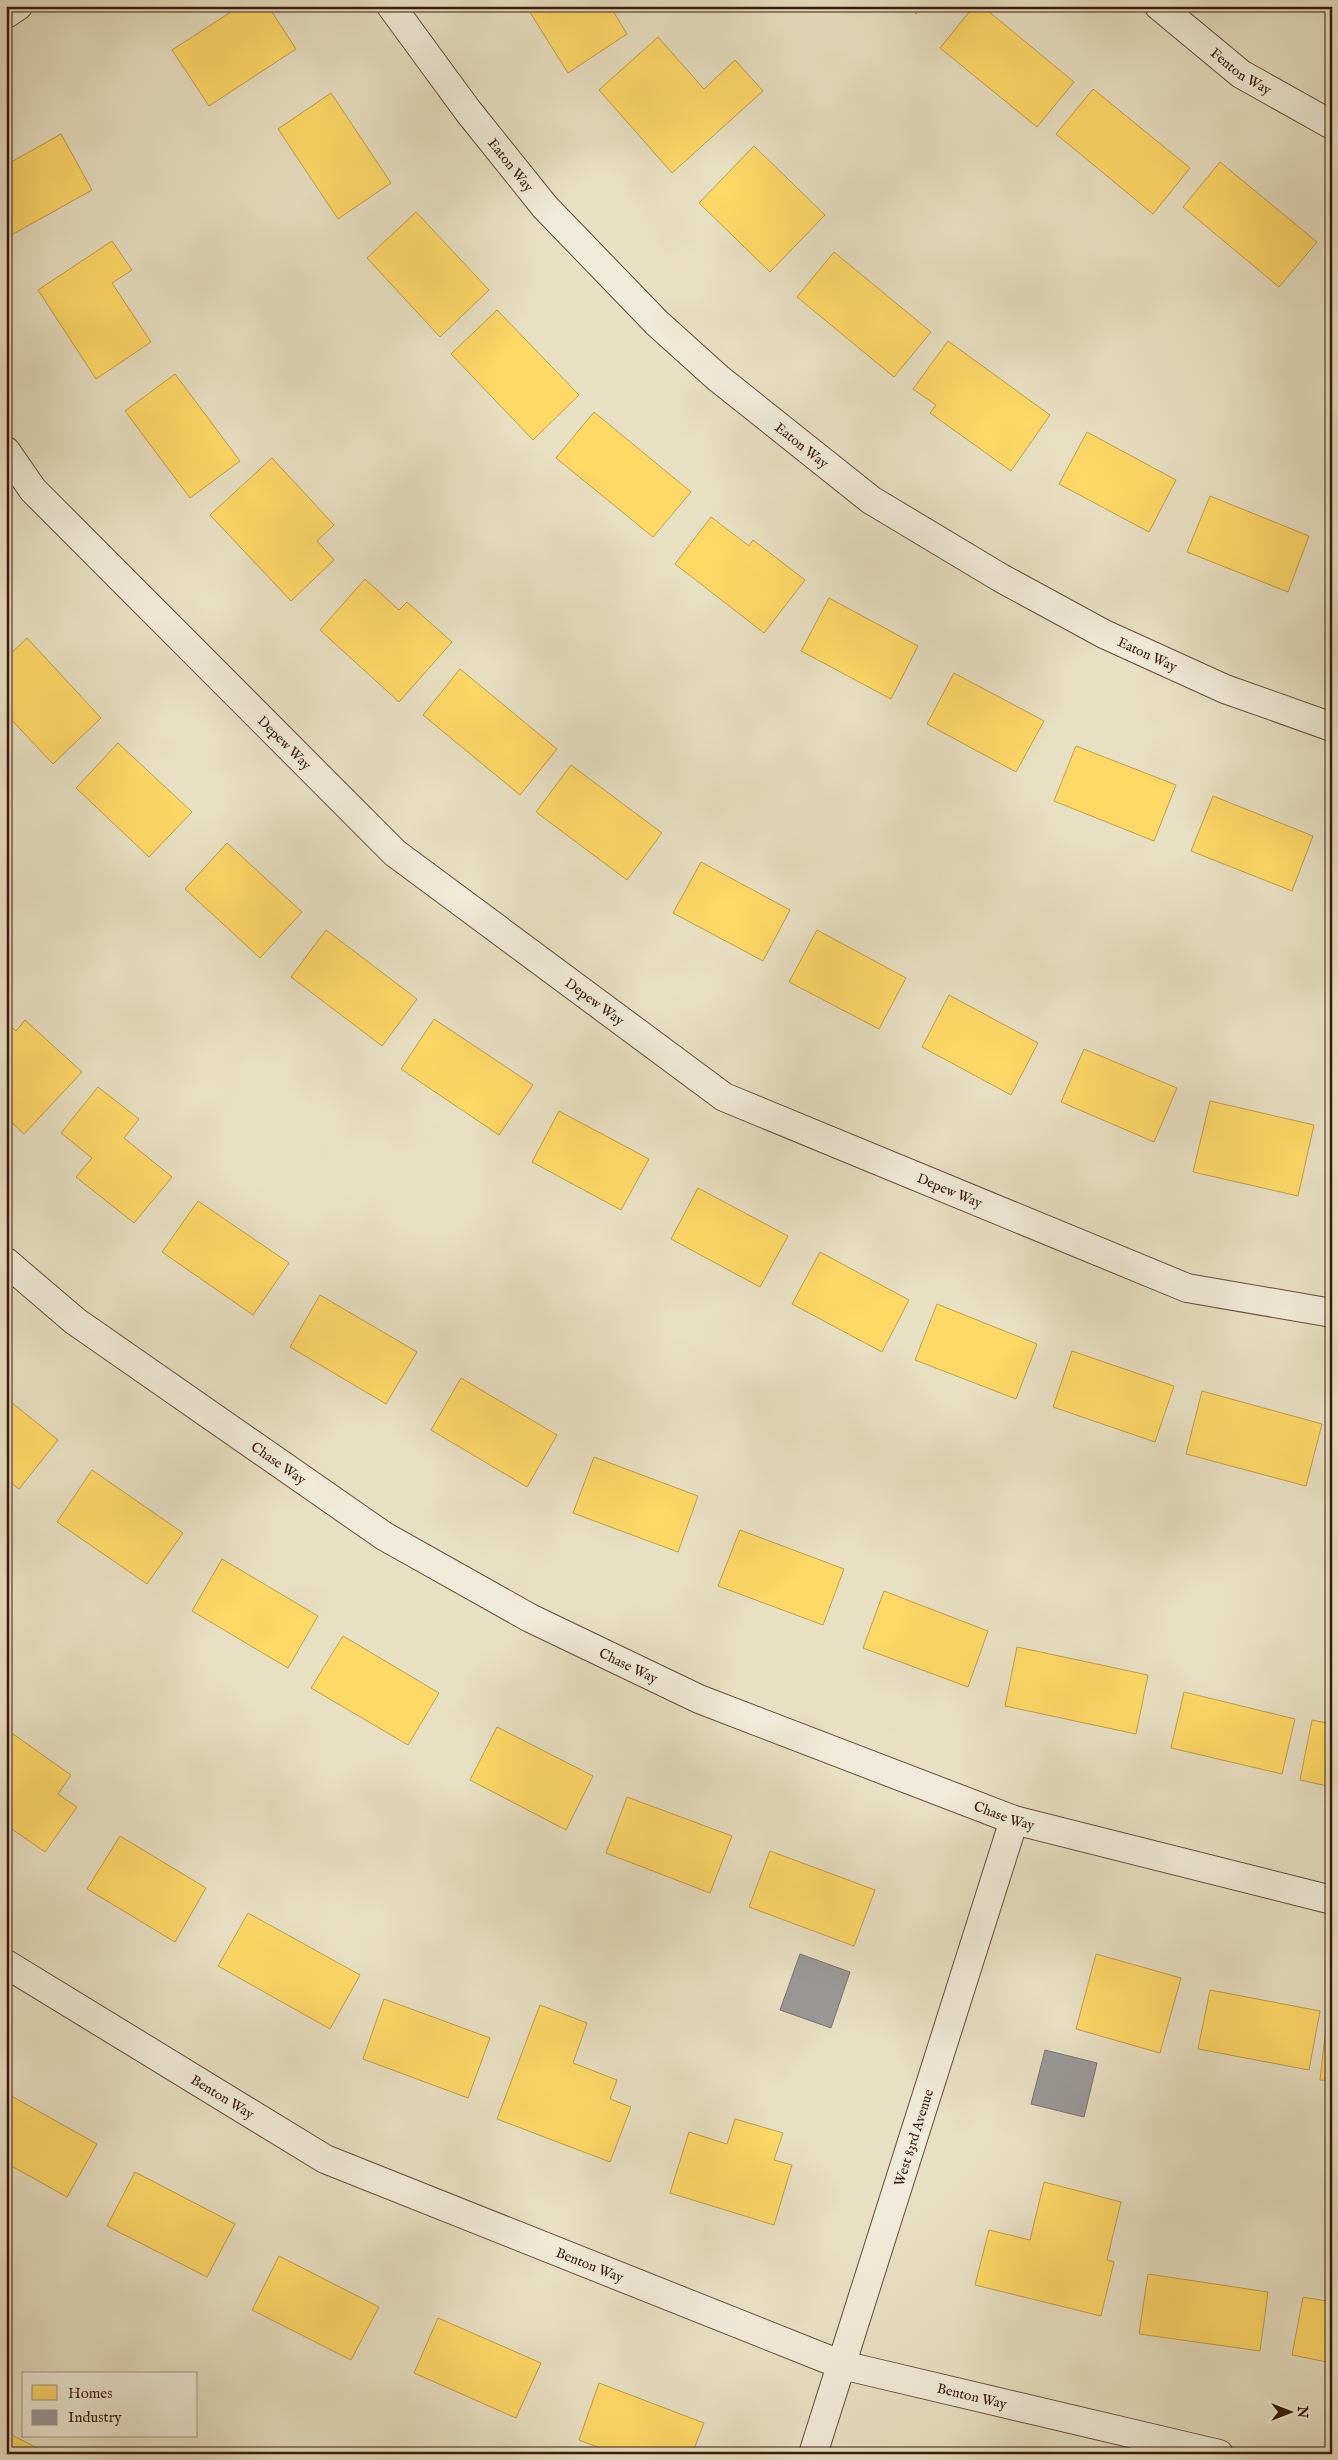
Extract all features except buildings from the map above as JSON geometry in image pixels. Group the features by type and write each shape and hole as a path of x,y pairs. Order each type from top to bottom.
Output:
{"street":[{"path":"6,14 18,6"},
{"name":"Eaton Way","path":"392,6 468,112 545,207 657,323 718,378 872,500 1001,578 1104,634 1225,688 1332,727"},
{"name":"Fenton Way","path":"1159,6 1241,74 1332,124"},
{"name":"Depew Way","path":"6,451 33,490 395,853 724,1097 1187,1288 1332,1313"},
{"name":"Chase Way","path":"6,1262 76,1321 384,1536 530,1618 699,1699 1014,1820 1332,1900"},
{"name":"West 83rd Avenue","path":"813,2454 1014,1820"},
{"name":"Benton Way","path":"6,1964 325,2159 842,2365 1219,2454"}]}
